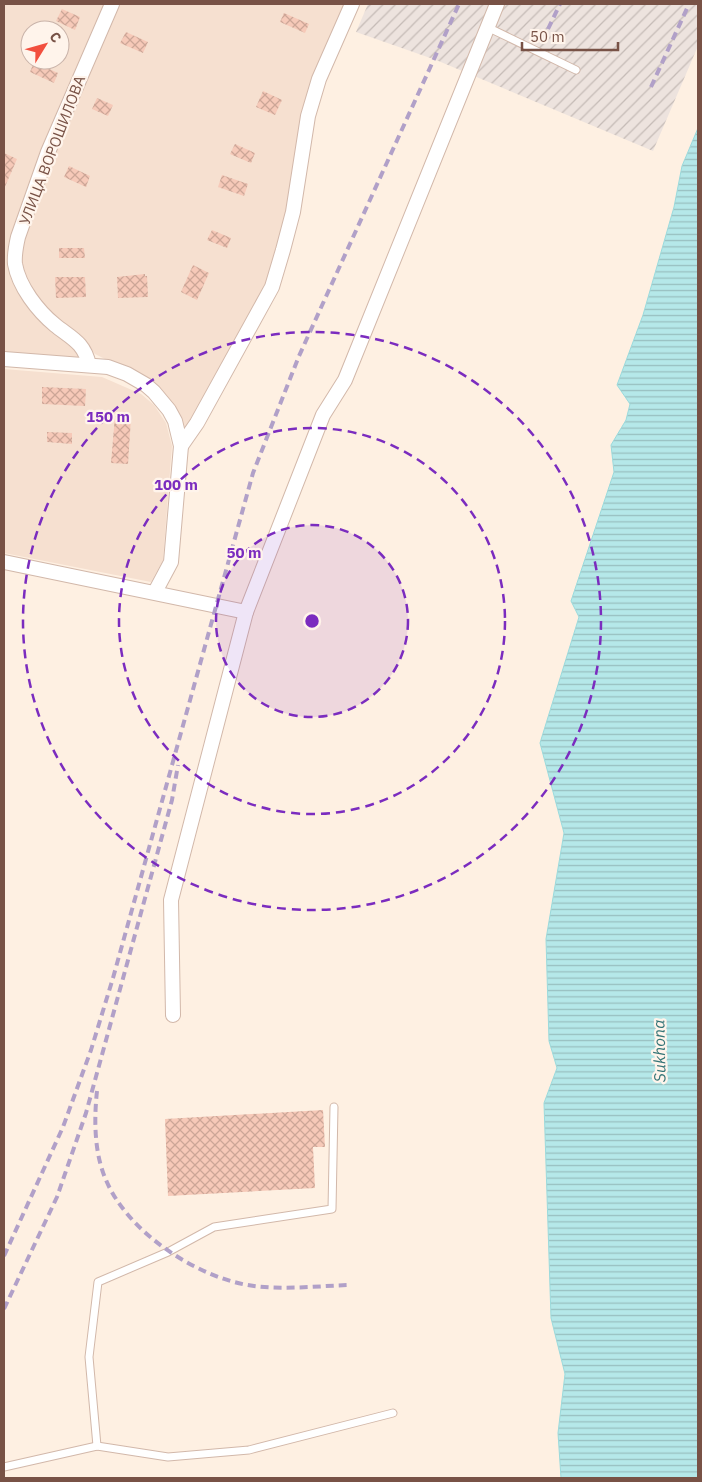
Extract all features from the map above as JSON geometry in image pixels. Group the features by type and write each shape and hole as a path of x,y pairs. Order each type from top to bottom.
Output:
{"street":[{"name":"УЛИЦА ВОРОШИЛОВА","path":"89,365 82,346 44,316 26,290 19,278 15,263 15,250 48,152 112,4"},
{"path":"181,446 197,422 272,287 284,250 293,212 308,116 319,79 352,4"},
{"path":"173,1014 171,900 246,612 323,415 346,380 497,4"},
{"path":"4,359 108,367 127,374 154,392 169,410 175,422 181,446 170,562 155,592"},
{"path":"4,562 246,612"}],"lane":[{"path":"487,26 576,70"},
{"path":"97,1446 89,1357 98,1282 168,1252 214,1227 332,1209 334,1106"},
{"path":"4,1467 97,1446 168,1457 250,1450 393,1413"}],"shaded area":[{"path":"4,4 109,4 11,264 79,348 80,360 4,356"},
{"path":"114,4 349,4 315,78 291,211 269,285 183,437 143,378 95,354 73,334 46,314 22,276 19,252 50,153"},
{"path":"368,4 698,4 698,46 653,151 436,60 356,32"},
{"path":"4,369 102,377 141,394 154,405 166,423 172,446 163,560 151,582 4,553"}],"water":[{"name":"Sukhona","path":"698,128 698,1478 561,1478 558,1433 565,1374 551,1318 544,1103 557,1068 549,1041 546,939 564,833 540,743 579,617 571,601 614,472 611,445 626,420 630,404 617,385 643,315 674,207 682,166"}],"building":[{"path":"62,9 80,17 75,30 70,28 70,20 56,20"},
{"path":"284,13 309,24 305,33 280,22"},
{"path":"126,32 148,42 143,53 120,43"},
{"path":"31,70 51,70 58,73 54,83 30,72"},
{"path":"263,91 282,100 275,115 256,107"},
{"path":"97,98 113,105 108,116 92,109"},
{"path":"235,144 255,153 251,163 230,154"},
{"path":"4,153 17,159 4,189"},
{"path":"69,166 90,176 86,187 64,177"},
{"path":"222,175 248,184 244,196 218,187"},
{"path":"212,230 231,238 227,248 207,240"},
{"path":"59,248 84,248 85,258 59,258"},
{"path":"193,265 209,273 197,300 181,292"},
{"path":"145,274 147,276 148,297 118,298 117,277"},
{"path":"55,277 85,277 86,297 56,298"},
{"path":"42,387 86,389 85,406 42,404"},
{"path":"115,416 131,417 128,464 111,463"},
{"path":"47,432 72,433 72,444 47,442"},
{"path":"323,1110 325,1147 313,1147 315,1188 168,1196 165,1119"}],"railway":[{"path":"4,1256 63,1127 91,1050 113,978 253,473 299,356 459,4"},
{"path":"548,29 560,4"},
{"path":"651,87 689,4"},
{"path":"4,1309 57,1197 86,1113 172,800 178,765"},
{"path":"97,1091 95,1113 96,1136 102,1170 116,1199 148,1235 189,1263 233,1282 254,1286 290,1288 349,1285"}]}
